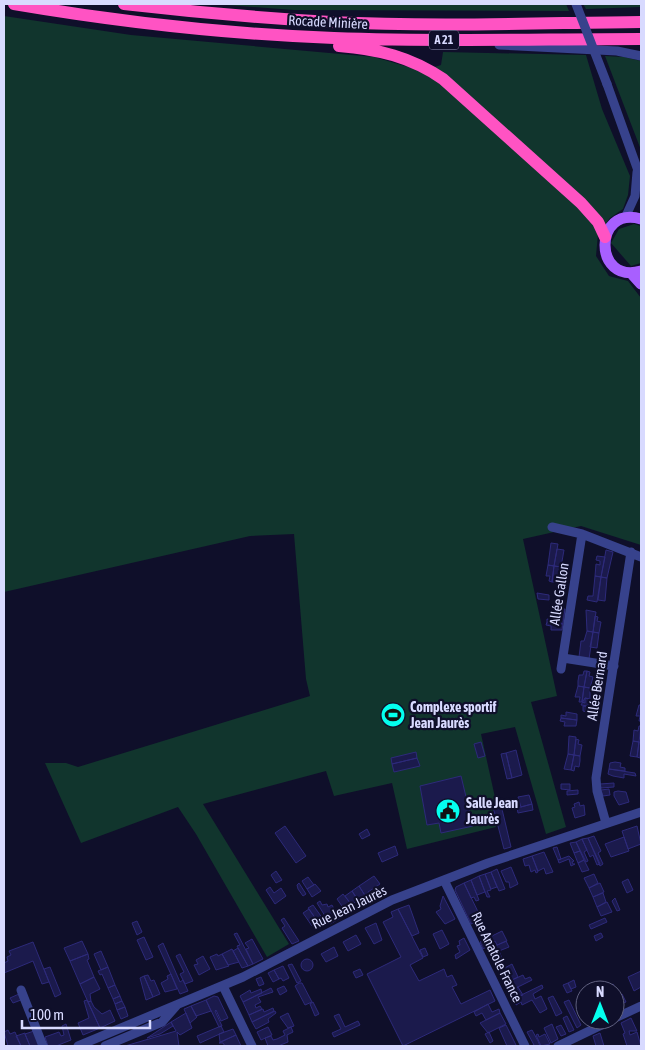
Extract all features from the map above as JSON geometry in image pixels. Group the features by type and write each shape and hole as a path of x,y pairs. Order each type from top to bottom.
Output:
{"highway":[{"name":"Rocade Minière","path":"14,4 130,21 248,33 334,38 459,40 641,39"},
{"name":"Rocade Minière","path":"124,4 231,15 331,22 641,22"},
{"path":"564,23 641,14"},
{"path":"248,33 273,40 377,50 421,65 464,95 568,191 594,217 605,237"}],"main road":[{"path":"641,219 625,218 613,225 605,237 604,248 610,261 617,269 636,272 641,284"}],"street":[{"path":"576,4 641,179"},
{"path":"459,40 495,45 617,51 641,56"},
{"path":"625,218 635,196 637,165"},
{"path":"552,527 582,534 641,557"},
{"name":"Allée Gallon","path":"561,670 582,534"},
{"name":"Allée Bernard","path":"606,823 596,782 631,552"},
{"path":"564,658 614,666"},
{"name":"Rue Jean Jaurès","path":"78,1046 223,986 369,911 444,880 641,812"},
{"name":"Rue Anatole France","path":"444,880 525,1046"},
{"path":"223,986 252,1046"},
{"path":"21,990 43,1046"},
{"path":"105,1046 162,1022 178,1004"},
{"path":"625,1013 641,1006"},
{"path":"558,1046 591,1030"}],"green space":[{"path":"213,4 566,4 569,11 294,10"},
{"path":"583,4 641,4 641,7 586,9"},
{"path":"4,16 131,35 374,57 422,71 441,65 443,52 586,55 602,109 630,176 628,195 623,209 610,218 598,234 596,256 609,276 628,281 641,298 641,545 581,526 523,539 557,696 531,702 566,827 546,834 515,727 481,734 496,802 491,803 496,827 407,849 392,783 334,796 326,771 203,804 289,944 267,957 196,834 178,807 81,843 45,763 66,763 78,767 310,696 306,679 294,534 250,536 4,592"},
{"path":"605,56 624,57 641,61 641,150"},
{"path":"634,224 641,226 641,263 631,266 611,243 619,229"}],"building":[{"path":"551,543 558,544 554,566 548,565"},
{"path":"557,549 564,550 561,567 554,566"},
{"path":"606,550 613,552 607,578 601,577"},
{"path":"597,556 605,557 601,577 595,576 596,564 600,565 600,561 596,560"},
{"path":"548,565 554,566 552,582 549,581 550,576 546,576"},
{"path":"554,566 561,567 561,572 560,578 556,577 555,582 552,582"},
{"path":"595,576 601,577 597,602 587,600 588,596 593,596"},
{"path":"601,577 607,578 605,601 598,600"},
{"path":"537,593 549,595 549,600 538,599"},
{"path":"559,609 565,609 563,624 547,622 547,619 552,620 552,616 558,616"},
{"path":"586,610 596,612 593,632 587,631"},
{"path":"595,616 598,617 597,621 601,622 599,633 593,632"},
{"path":"547,622 563,624 562,630 551,630 551,626 546,625"},
{"path":"587,631 593,632 589,659 579,657 581,641 584,641"},
{"path":"593,632 599,633 597,648 590,647"},
{"path":"584,671 587,671 584,687 578,686 579,675 583,675"},
{"path":"587,671 590,672 589,676 593,677 590,688 584,687"},
{"path":"578,686 584,687 582,702 579,702 580,697 575,697"},
{"path":"584,687 590,688 590,699 585,698 585,703 582,702"},
{"path":"585,698 589,699 588,706 581,705"},
{"path":"639,705 641,705 641,721 639,721 640,716 636,716"},
{"path":"583,706 591,708 590,713 583,711"},
{"path":"566,712 577,714 577,720 561,718 561,715 566,716"},
{"path":"561,718 577,720 576,726 564,726 565,722 560,721"},
{"path":"639,726 641,726 639,742 633,741 634,730 638,731"},
{"path":"569,736 576,737 574,755 568,754"},
{"path":"576,739 579,740 578,744 582,745 580,756 574,755"},
{"path":"633,741 639,742 637,757 630,756"},
{"path":"481,742 485,756 478,758 474,744"},
{"path":"639,742 641,742 640,758 637,757"},
{"path":"516,750 522,775 512,778 506,753"},
{"path":"416,752 417,758 392,764 391,758"},
{"path":"506,753 512,778 507,779 501,754"},
{"path":"568,754 574,755 571,770 564,769"},
{"path":"574,755 580,756 580,761 579,767 575,766 574,771 571,770"},
{"path":"417,758 420,766 394,772 392,764"},
{"path":"610,763 621,763 620,767 625,768 625,771 609,769"},
{"path":"609,769 635,773 636,776 624,774 624,778 613,776 608,774"},
{"name":"Salle Jean Jaurès","path":"461,776 473,826 441,833 439,823 427,825 420,786"},
{"path":"614,783 614,787 601,788 600,784"},
{"path":"561,784 570,784 570,790 561,789"},
{"path":"609,789 610,795 603,796 601,790"},
{"path":"578,790 578,794 567,795 567,791"},
{"path":"614,792 626,792 629,802 619,805 614,796"},
{"path":"529,795 532,804 521,807 518,797"},
{"path":"579,802 580,806 584,805 585,815 575,818 572,808 575,807 574,804"},
{"path":"532,804 533,810 518,813 517,808"},
{"path":"501,805 511,847 504,849 493,807"},
{"path":"285,826 306,856 296,863 275,833"},
{"path":"637,826 641,844 628,849 622,831"},
{"path":"367,829 370,835 362,839 359,834"},
{"path":"594,836 601,851 598,853 603,864 600,866 588,838"},
{"path":"624,837 629,851 611,857 605,844"},
{"path":"588,838 600,864 597,865 593,855 590,857 582,839"},
{"path":"582,839 587,850 584,852 588,861 586,862 576,842"},
{"path":"576,842 580,851 574,853 570,843"},
{"path":"395,846 398,855 382,862 378,853"},
{"path":"557,847 561,859 558,860 553,848"},
{"path":"580,851 584,860 578,863 574,853"},
{"path":"544,852 553,872 546,874 544,868 538,871 532,856"},
{"path":"532,856 538,872 536,873 535,870 531,872 529,865 525,866 523,859"},
{"path":"569,856 574,861 572,862 573,864 575,864 571,866 569,859 559,863 558,860"},
{"path":"584,860 589,870 582,872 578,863"},
{"path":"511,867 518,884 510,888 509,882 506,882 501,871"},
{"path":"497,869 505,889 499,891 491,872"},
{"path":"276,871 282,880 276,883 271,875"},
{"path":"491,872 497,887 491,889 485,874"},
{"path":"485,874 491,890 487,891 490,897 487,897 479,876"},
{"path":"594,874 598,883 589,888 584,878"},
{"path":"374,876 380,884 368,892 369,894 366,897 359,886"},
{"path":"479,876 485,892 477,895 471,880"},
{"path":"308,877 314,885 307,889 302,881"},
{"path":"628,879 633,890 627,893 622,882"},
{"path":"471,880 479,900 476,901 474,897 471,898 464,883"},
{"path":"299,883 306,894 303,896 298,889 297,885"},
{"path":"464,883 484,924 479,927 476,922 471,924 455,890 456,887"},
{"path":"600,883 604,892 593,897 589,888"},
{"path":"315,884 321,891 312,897 307,889"},
{"path":"359,886 366,897 359,901 352,891"},
{"path":"270,887 274,893 281,888 286,896 275,904 266,890"},
{"path":"352,891 358,901 351,904 345,896"},
{"path":"603,893 606,902 597,907 593,897"},
{"path":"343,894 351,904 344,909 337,899"},
{"path":"443,896 455,919 445,924 436,912 441,909"},
{"path":"615,898 620,910 617,911 612,901"},
{"path":"320,901 322,905 327,904 328,907 332,905 339,919 330,924 317,903"},
{"path":"607,902 612,912 601,916 597,907"},
{"path":"313,905 323,919 318,922 308,908"},
{"path":"409,905 419,933 412,936 398,909"},
{"path":"309,909 318,922 312,926 303,913"},
{"path":"398,909 423,958 410,965 419,981 444,969 447,977 452,975 457,985 452,987 461,1004 490,990 495,1001 403,1046 367,974 401,957 383,922 393,917 391,912"},
{"path":"284,918 299,941 292,944 282,928 285,926 281,920"},
{"path":"605,918 607,922 591,929 589,925"},
{"path":"137,921 142,932 137,935 132,923"},
{"path":"376,923 382,940 374,944 365,928"},
{"path":"442,930 449,944 440,949 433,934"},
{"path":"502,931 507,941 497,945 495,941 483,949 480,942"},
{"path":"237,933 253,964 248,966 237,946 240,945 234,934"},
{"path":"601,933 603,937 596,941 594,936"},
{"path":"356,935 361,944 348,951 343,942"},
{"path":"144,937 153,957 146,960 137,940"},
{"path":"464,938 470,950 456,959 455,955 460,952 457,946 460,945 459,941"},
{"path":"252,939 263,959 253,964 246,949 249,948 245,943"},
{"path":"82,941 88,954 70,961 64,948"},
{"path":"506,941 509,947 499,951 502,958 495,962 489,949"},
{"path":"33,942 49,982 42,984 33,961 4,973 4,963 8,961 7,957 11,955 9,951"},
{"path":"163,943 180,982 183,980 188,991 180,994 158,946"},
{"path":"334,947 338,956 326,962 321,954"},
{"path":"238,948 248,966 242,968 233,951"},
{"path":"425,948 428,955 423,957 420,950"},
{"path":"232,949 239,962 228,965 222,954"},
{"path":"101,951 108,967 101,970 94,954"},
{"path":"88,954 89,959 87,960 94,977 80,984 70,961"},
{"path":"180,954 193,981 185,984 180,974 184,972 176,956"},
{"path":"217,954 218,956 222,954 229,966 216,970 210,957"},
{"path":"203,956 210,969 199,975 194,965 198,964 196,960"},
{"path":"305,959 309,959 313,965 309,971 305,971 301,967 301,963"},
{"path":"292,964 301,981 297,983 288,965"},
{"path":"512,964 518,977 507,982 501,970"},
{"path":"283,966 289,978 283,981 281,978 279,979 274,970"},
{"path":"50,967 61,994 55,997 44,969"},
{"path":"108,967 115,985 108,988 102,974 100,975 98,971"},
{"path":"360,969 363,975 356,978 353,972"},
{"path":"274,970 279,979 273,982 268,973"},
{"path":"641,971 641,987 634,991 628,977"},
{"path":"171,974 177,989 165,992 161,983 168,979 167,976"},
{"path":"148,975 151,981 154,980 160,994 153,997 144,976"},
{"path":"523,975 525,979 530,977 532,980 512,990 508,982"},
{"path":"144,976 153,997 146,1000 140,978"},
{"path":"94,977 100,989 90,994 91,1001 88,1002 80,984"},
{"path":"261,977 264,984 259,986 256,979"},
{"path":"574,980 575,987 571,989 568,983"},
{"path":"302,983 312,1002 305,1005 295,986"},
{"path":"568,983 572,991 567,993 563,985"},
{"path":"115,985 120,996 113,999 108,988"},
{"path":"542,985 543,988 533,994 535,999 541,996 547,1009 540,1013 532,1000 522,1005 521,1002 516,1005 513,999"},
{"path":"284,986 287,991 280,995 277,989"},
{"path":"518,987 523,995 517,997 513,989"},
{"path":"271,988 273,992 258,997 261,1002 255,1005 256,1008 260,1006 262,1009 249,1015 243,1002"},
{"path":"261,989 262,993 243,1002 240,996 250,990 251,993"},
{"path":"19,994 21,1000 13,1003 10,998"},
{"path":"120,996 122,1001 115,1004 113,999"},
{"path":"214,996 218,997 228,1018 221,1021 215,1011 222,1026 219,1027 206,1000"},
{"path":"553,996 562,1013 556,1016 548,998"},
{"path":"87,1000 100,1028 83,1035 78,1023 89,1018 84,1001"},
{"path":"206,1000 211,1011 196,1016 191,1006"},
{"path":"569,1000 575,1012 575,1024 564,1002"},
{"path":"91,1001 94,1007 102,1014 110,1010 115,1021 100,1028 88,1002"},
{"path":"122,1001 125,1007 117,1010 115,1004"},
{"path":"313,1002 319,1014 315,1016 310,1004"},
{"path":"488,1004 492,1012 499,1009 500,1013 486,1020 482,1013 476,1016 474,1012"},
{"path":"191,1006 197,1017 190,1023 184,1009"},
{"path":"125,1007 128,1016 121,1019 117,1010"},
{"path":"273,1008 274,1011 252,1022 249,1015 263,1009 264,1012"},
{"path":"275,1011 276,1013 268,1019 269,1022 256,1029 252,1022"},
{"path":"186,1013 192,1028 180,1035 177,1032 179,1046 125,1046 176,1031 171,1022"},
{"path":"288,1013 294,1026 288,1028 280,1017"},
{"path":"500,1013 506,1024 488,1033 480,1023"},
{"path":"339,1014 345,1027 358,1021 360,1025 334,1037 332,1033 341,1029 334,1016"},
{"path":"567,1016 574,1030 569,1032 563,1018"},
{"path":"631,1018 637,1031 629,1031 630,1035 637,1032 641,1046 627,1046 623,1034 625,1033 625,1021"},
{"path":"171,1022 173,1026 160,1034 147,1038"},
{"path":"66,1024 71,1040 56,1046 48,1046 45,1037 59,1032 61,1036 64,1035 62,1026"},
{"path":"552,1024 558,1039 551,1043 544,1028"},
{"path":"506,1025 516,1045 514,1046 507,1046 499,1028"},
{"path":"561,1025 566,1034 561,1036 556,1027"},
{"path":"221,1026 224,1032 200,1043 197,1036"},
{"path":"268,1027 272,1035 261,1040 257,1032"},
{"path":"291,1027 293,1032 287,1035 288,1042 278,1046 268,1046 265,1038 271,1036 273,1040 277,1039 285,1035 283,1031"},
{"path":"233,1029 236,1035 220,1042 219,1034"},
{"path":"8,1030 10,1034 15,1032 21,1046 8,1046 4,1032"},
{"path":"532,1030 540,1046 531,1046 534,1045 527,1032"},
{"path":"34,1031 40,1046 30,1046 25,1034"},
{"path":"489,1032 493,1041 490,1043 485,1034"},
{"path":"25,1033 30,1046 21,1046 16,1036"},
{"path":"600,1033 604,1046 596,1046 593,1036"},
{"path":"538,1034 539,1037 545,1034 550,1044 541,1046 536,1035"},
{"path":"236,1035 241,1046 225,1046 223,1043 219,1043"}],"place":[{"name":"Complexe sportif Jean Jaurès","path":"393,715"},
{"name":"Salle Jean Jaurès","path":"448,811"}]}
